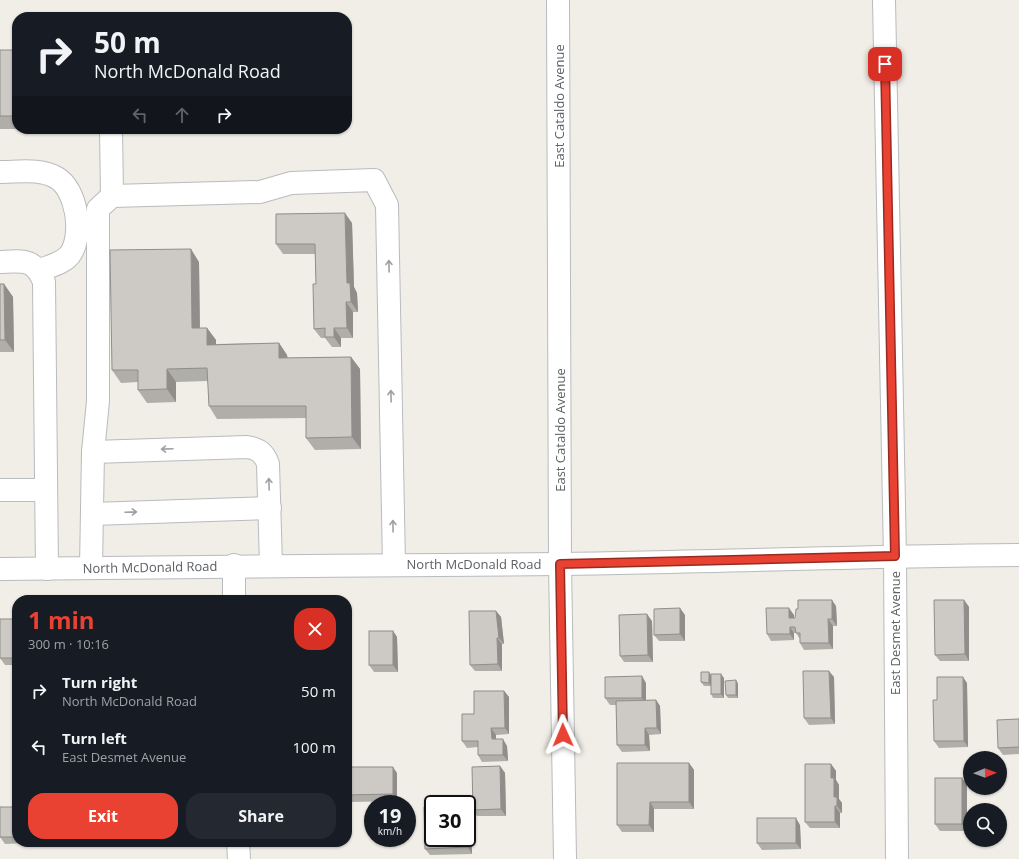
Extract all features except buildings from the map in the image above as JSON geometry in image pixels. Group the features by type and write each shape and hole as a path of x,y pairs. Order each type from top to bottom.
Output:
{"street":[{"name":"East Cataldo Avenue","path":"558,0 560,564 565,859"},
{"name":"East Desmet Avenue","path":"884,0 895,556 897,859"},
{"path":"111,134 112,196"},
{"path":"0,172 43,172 57,178 69,188 74,202 77,241 71,254 59,263 40,270"},
{"path":"91,568 93,452 98,401 98,209 112,196 260,192 291,183 374,180 387,205 394,564"},
{"path":"0,262 20,261 31,264 40,270 44,282 47,569"},
{"path":"93,452 247,447 256,448 265,454 268,464 271,565"},
{"path":"0,490 46,490"},
{"path":"92,514 270,508"},
{"name":"North McDonald Road","path":"0,570 234,565 560,564 895,556 1019,555"},
{"path":"234,565 234,595"},
{"path":"238,847 239,859"}],"route":[{"path":"563,735 560,564 895,556 885,64"}]}
